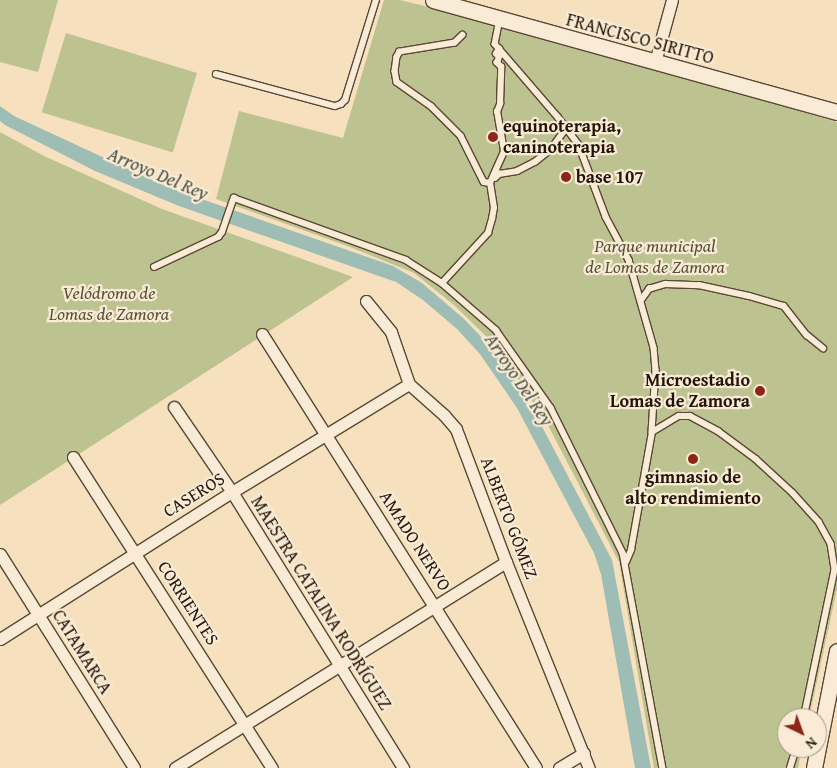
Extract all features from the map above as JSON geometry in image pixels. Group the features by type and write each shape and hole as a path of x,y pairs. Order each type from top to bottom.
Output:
{"street":[{"name":"FRANCISCO SIRITTO","path":"433,0 460,4 500,19 837,112"},
{"path":"655,62 672,0"},
{"path":"366,301 391,332 408,384"},
{"name":"AMADO NERVO","path":"262,334 435,605 536,768"},
{"name":"CASEROS","path":"0,639 232,492 408,384"},
{"name":"ALBERTO GÓMEZ","path":"408,384 444,414 456,429 506,562 589,768"},
{"name":"MAESTRA CATALINA RODRÍGUEZ","path":"174,407 232,492 403,768"},
{"name":"CORRIENTES","path":"73,457 272,768"},
{"name":"CATAMARCA","path":"0,554 134,768"},
{"path":"175,768 506,562"},
{"path":"814,768 837,651"},
{"path":"559,768 584,753"}],"lane":[{"path":"216,74 335,106 341,104 345,100 376,0"},
{"path":"500,19 495,44 579,145 606,217 630,260 654,348 656,370 652,432 631,550 626,562"},
{"path":"463,35 455,43 400,52 397,57 397,82 431,106 461,136 484,182 490,183"},
{"path":"442,283 488,233 494,208 490,183 504,151 497,112 500,104 501,67 497,63 499,57 496,54 499,49"},
{"path":"490,183 499,174 517,171 535,162 552,149 566,128"},
{"path":"154,267 218,237 222,232 234,198 400,257 442,283 496,330 545,398 620,544 626,562 663,768"},
{"path":"641,300 648,289 665,284 699,285 749,296 784,306 808,335 823,348"},
{"path":"652,432 679,416 690,416 718,431 740,446 793,493 818,522 831,544 835,570 806,708"}],"green space":[{"path":"0,0 58,0 38,72 0,62"},
{"name":"Parque municipal de Lomas de Zamora","path":"384,0 400,0 499,24 837,122 837,589 811,708 777,708 777,758 800,758 798,768 654,768 619,562 549,427 495,345 454,305 414,273 350,247 216,199 239,111 343,138"},
{"path":"66,33 197,73 173,152 42,112"},
{"name":"Velódromo de Lomas de Zamora","path":"0,132 44,156 162,209 353,277 0,505"}],"water":[{"path":"0,106 14,116 167,187 393,266 422,283 463,318 491,347 527,398 612,560 651,768 635,768 601,574 594,553 517,408 480,354 457,329 423,300 396,282 179,206 95,171 5,125 0,121"}],"place":[{"name":"equinoterapia, caninoterapia","path":"493,137"},
{"name":"base 107","path":"566,177"},
{"name":"Microestadio Lomas de Zamora","path":"760,391"},
{"name":"gimnasio de alto rendimiento","path":"693,459"}],"water label":[{"name":"Arroyo Del Rey","path":"158,174"},
{"name":"Arroyo Del Rey","path":"519,380"}]}
